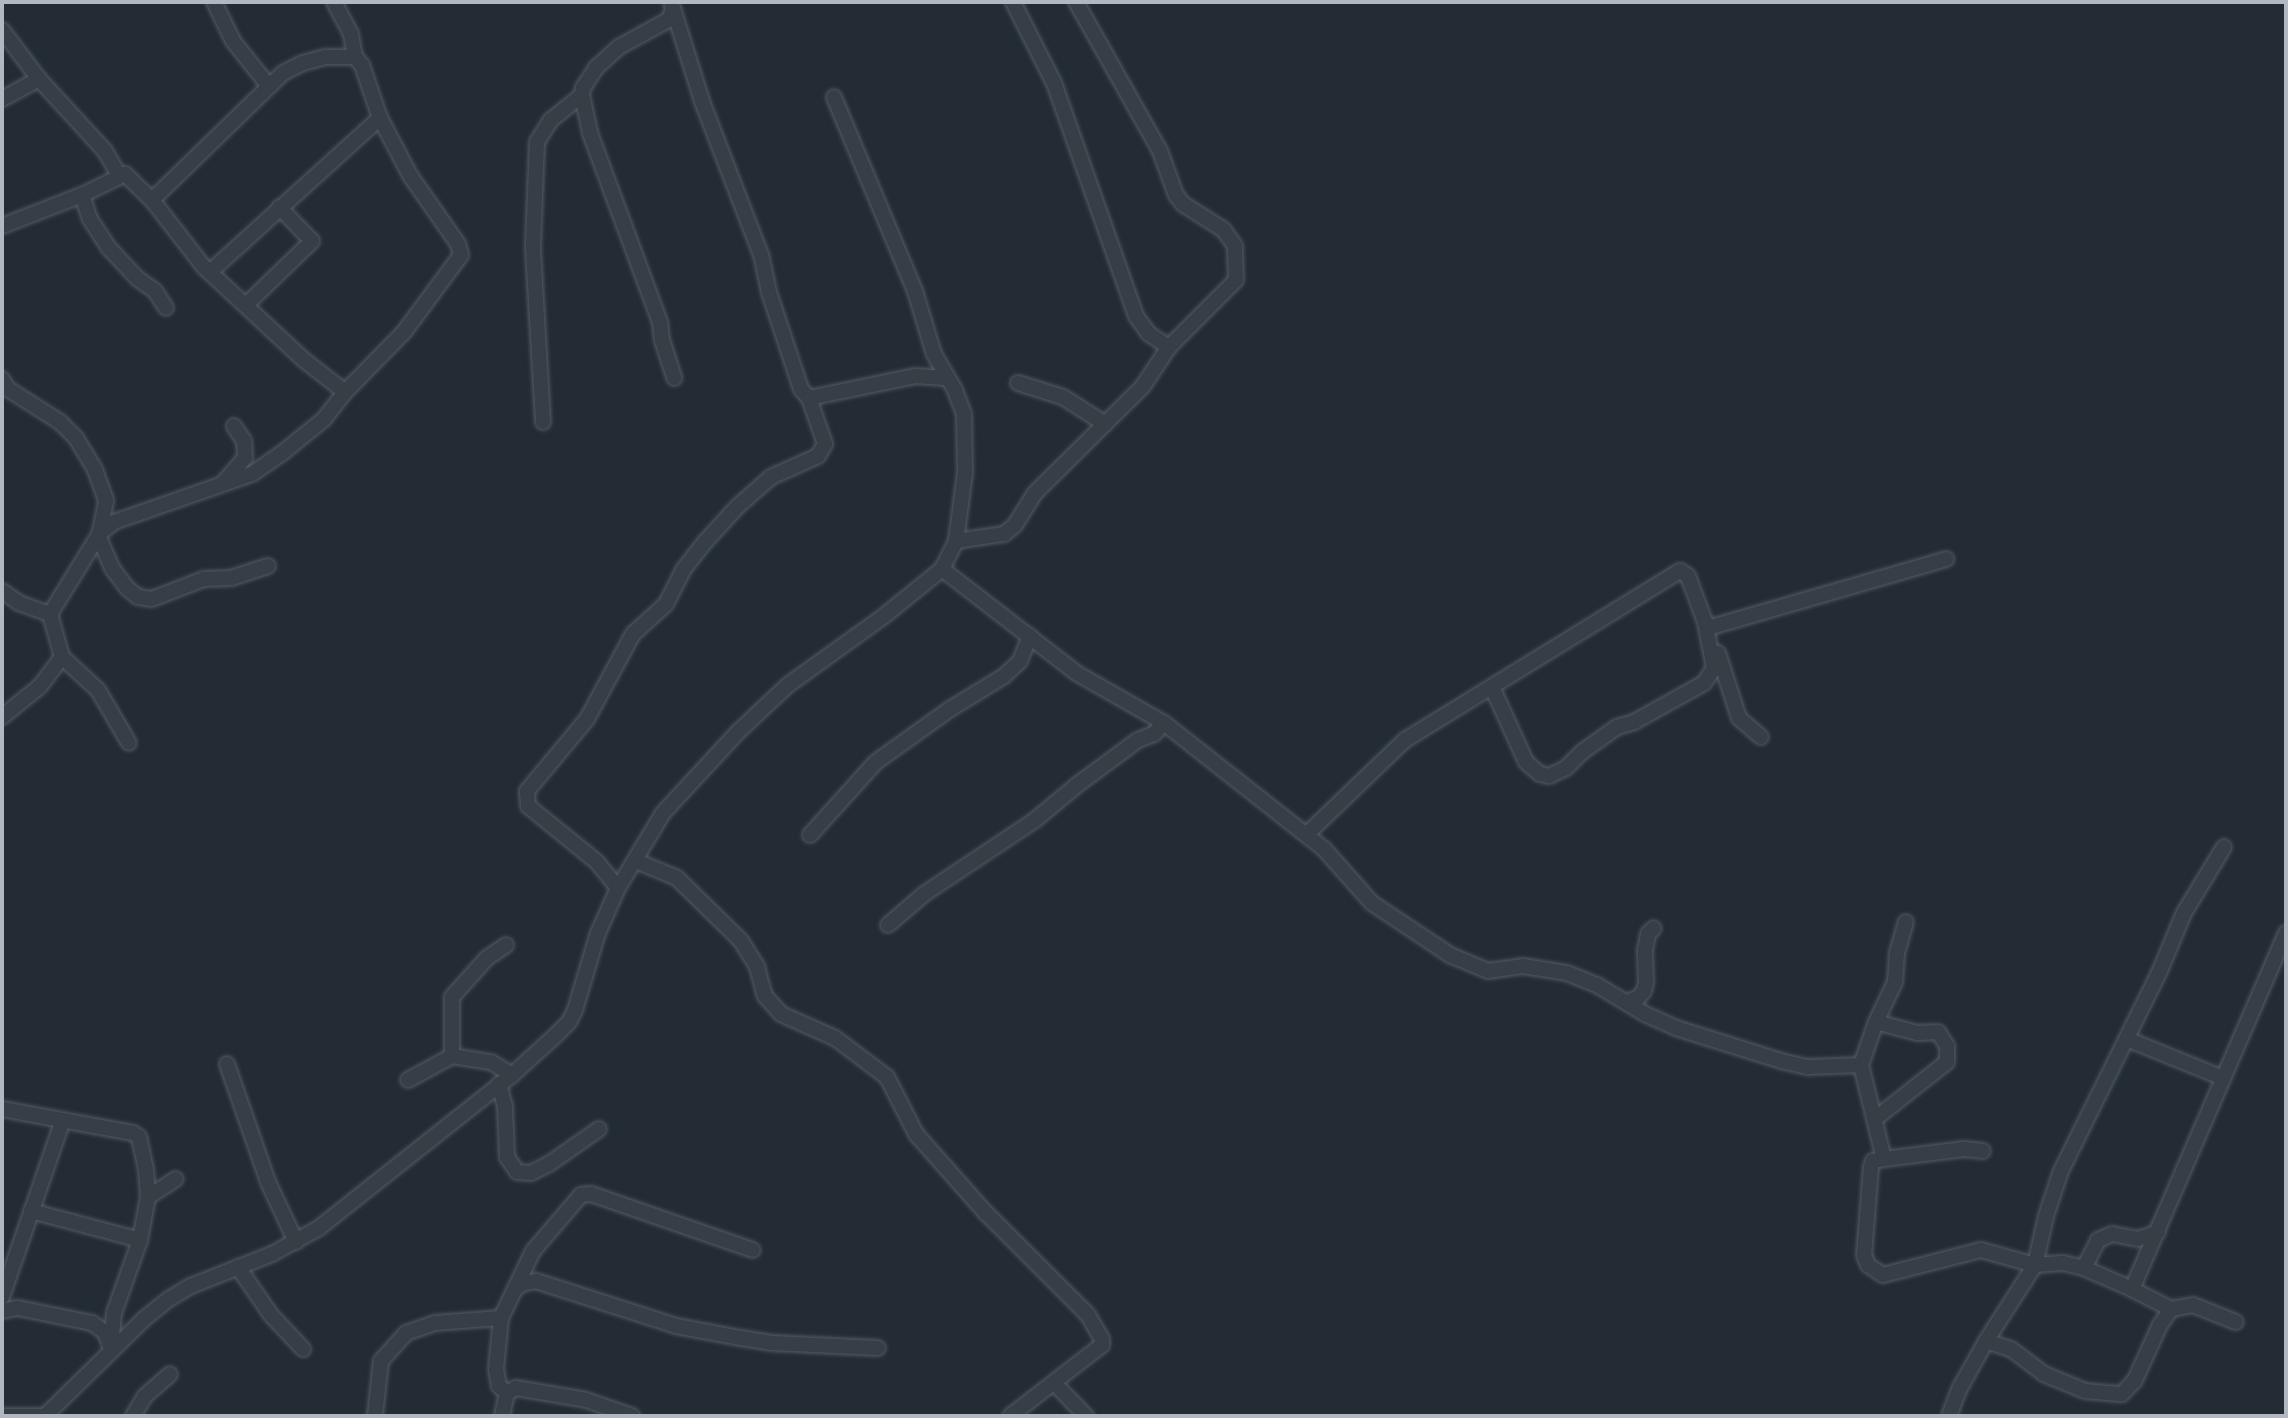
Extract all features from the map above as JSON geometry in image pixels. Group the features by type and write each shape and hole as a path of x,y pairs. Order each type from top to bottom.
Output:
{"street":[{"path":"214,2 233,41 268,85"},
{"path":"130,743 99,690 62,657 50,614 100,533 108,525 252,474 281,454 324,419 345,392 404,332 461,255 458,244 411,177 380,118 362,65 355,57 351,34 334,2"},
{"path":"1013,2 1054,83 1136,316 1149,334 1169,347"},
{"path":"956,541 1004,534 1015,525 1034,494 1143,386 1169,347 1236,280 1235,246 1223,230 1183,204 1176,195 1160,151 1076,2"},
{"path":"672,5 670,19 618,47 596,68 583,88 582,95 590,133 660,321 662,340 674,377"},
{"path":"618,888 597,862 528,806 527,791 587,719 633,634 666,604 683,570 706,541 738,506 771,477 823,451 825,444 809,398 801,389 769,292 761,256 702,101 672,5"},
{"path":"2,30 39,79 105,151 119,175"},
{"path":"152,200 268,85 303,63 334,56 355,57"},
{"path":"2,99 39,79"},
{"path":"544,422 533,246 537,142 551,120 582,95"},
{"path":"2,1416 40,1416 169,1299 296,1242 362,1195 512,1075 569,1021 598,933 618,888 663,813 739,731 789,685 884,616 942,569 956,541 965,473 964,414 955,390 945,378 934,354 915,291 834,97"},
{"path":"211,271 380,118"},
{"path":"2,226 82,195 125,174 152,200 179,238 211,271 304,360 345,392"},
{"path":"82,195 90,219 109,248 138,279 155,291 166,308"},
{"path":"246,305 312,241 279,207"},
{"path":"809,398 915,376 945,378"},
{"path":"1018,383 1063,397 1105,424"},
{"path":"4,387 60,422 76,438 95,470 106,501 100,540 113,568 127,588 138,597 152,599 204,579 232,578 268,566"},
{"path":"220,486 245,458 244,441 234,426"},
{"path":"106,501 132,516"},
{"path":"1708,624 1946,559"},
{"path":"942,569 1078,674 1164,723 1307,834 1372,903 1450,956 1489,971 1523,966 1567,973 1676,1028 1781,1061 1808,1067 1861,1065"},
{"path":"1307,834 1405,740 1679,571 1688,576 1708,624 1739,718 1761,737"},
{"path":"2,591 19,603 50,614"},
{"path":"1492,687 1526,762 1539,774 1549,776 1566,768 1582,752 1617,727 1634,722 1704,682 1714,668 1708,624"},
{"path":"810,835 876,762 950,709 1004,676 1020,661 1030,636"},
{"path":"2,717 39,687 62,657"},
{"path":"888,925 924,894 1035,820 1138,740 1154,734 1164,723"},
{"path":"1949,1416 1960,1388 1986,1341 2035,1265 2061,1171 2127,1040 2184,913 2224,847"},
{"path":"636,860 664,871 685,884 741,942 757,967 765,996 781,1014 835,1038 887,1077 916,1134 986,1213 1088,1315 1102,1339 1102,1345 1055,1384 1010,1416"},
{"path":"1884,1159 1861,1065 1876,1022 1895,982 1897,953 1906,922"},
{"path":"1627,1002 1638,998 1644,991 1645,950 1648,934 1654,928"},
{"path":"2132,1289 2286,933"},
{"path":"452,1056 452,997 487,958 506,945"},
{"path":"1876,1022 1918,1033 1938,1032 1947,1046 1947,1062 1876,1118"},
{"path":"2127,1040 2223,1077"},
{"path":"408,1080 452,1056 491,1062 512,1075"},
{"path":"227,1064 268,1182 296,1242"},
{"path":"499,1084 505,1107 507,1157 517,1172 531,1173 549,1164 599,1129"},
{"path":"2,1109 136,1135 146,1169 148,1197 140,1240 114,1313 111,1351"},
{"path":"2,1297 63,1121"},
{"path":"1983,1151 1964,1149 1873,1161 1864,1255 1873,1270 1883,1275 1980,1250 2035,1265 2063,1263 2084,1268 2171,1309 2193,1305 2236,1322"},
{"path":"148,1197 176,1179"},
{"path":"507,1393 499,1387 496,1369 501,1318 533,1251 581,1195 592,1194 753,1250"},
{"path":"31,1212 140,1240"},
{"path":"2084,1268 2098,1240 2112,1234 2138,1239 2158,1232"},
{"path":"238,1267 271,1315 303,1349"},
{"path":"515,1289 524,1283 537,1281 676,1326 741,1338 772,1343 878,1348"},
{"path":"2,1311 18,1308 92,1323 105,1332 111,1351"},
{"path":"1986,1341 2011,1349 2045,1374 2085,1391 2122,1394 2135,1380 2160,1325 2171,1309"},
{"path":"375,1416 381,1361 406,1333 435,1323 501,1318"},
{"path":"133,1416 145,1396 170,1374"},
{"path":"1055,1384 1086,1416"},
{"path":"502,1416 507,1393 516,1388 586,1400 632,1416"}]}
